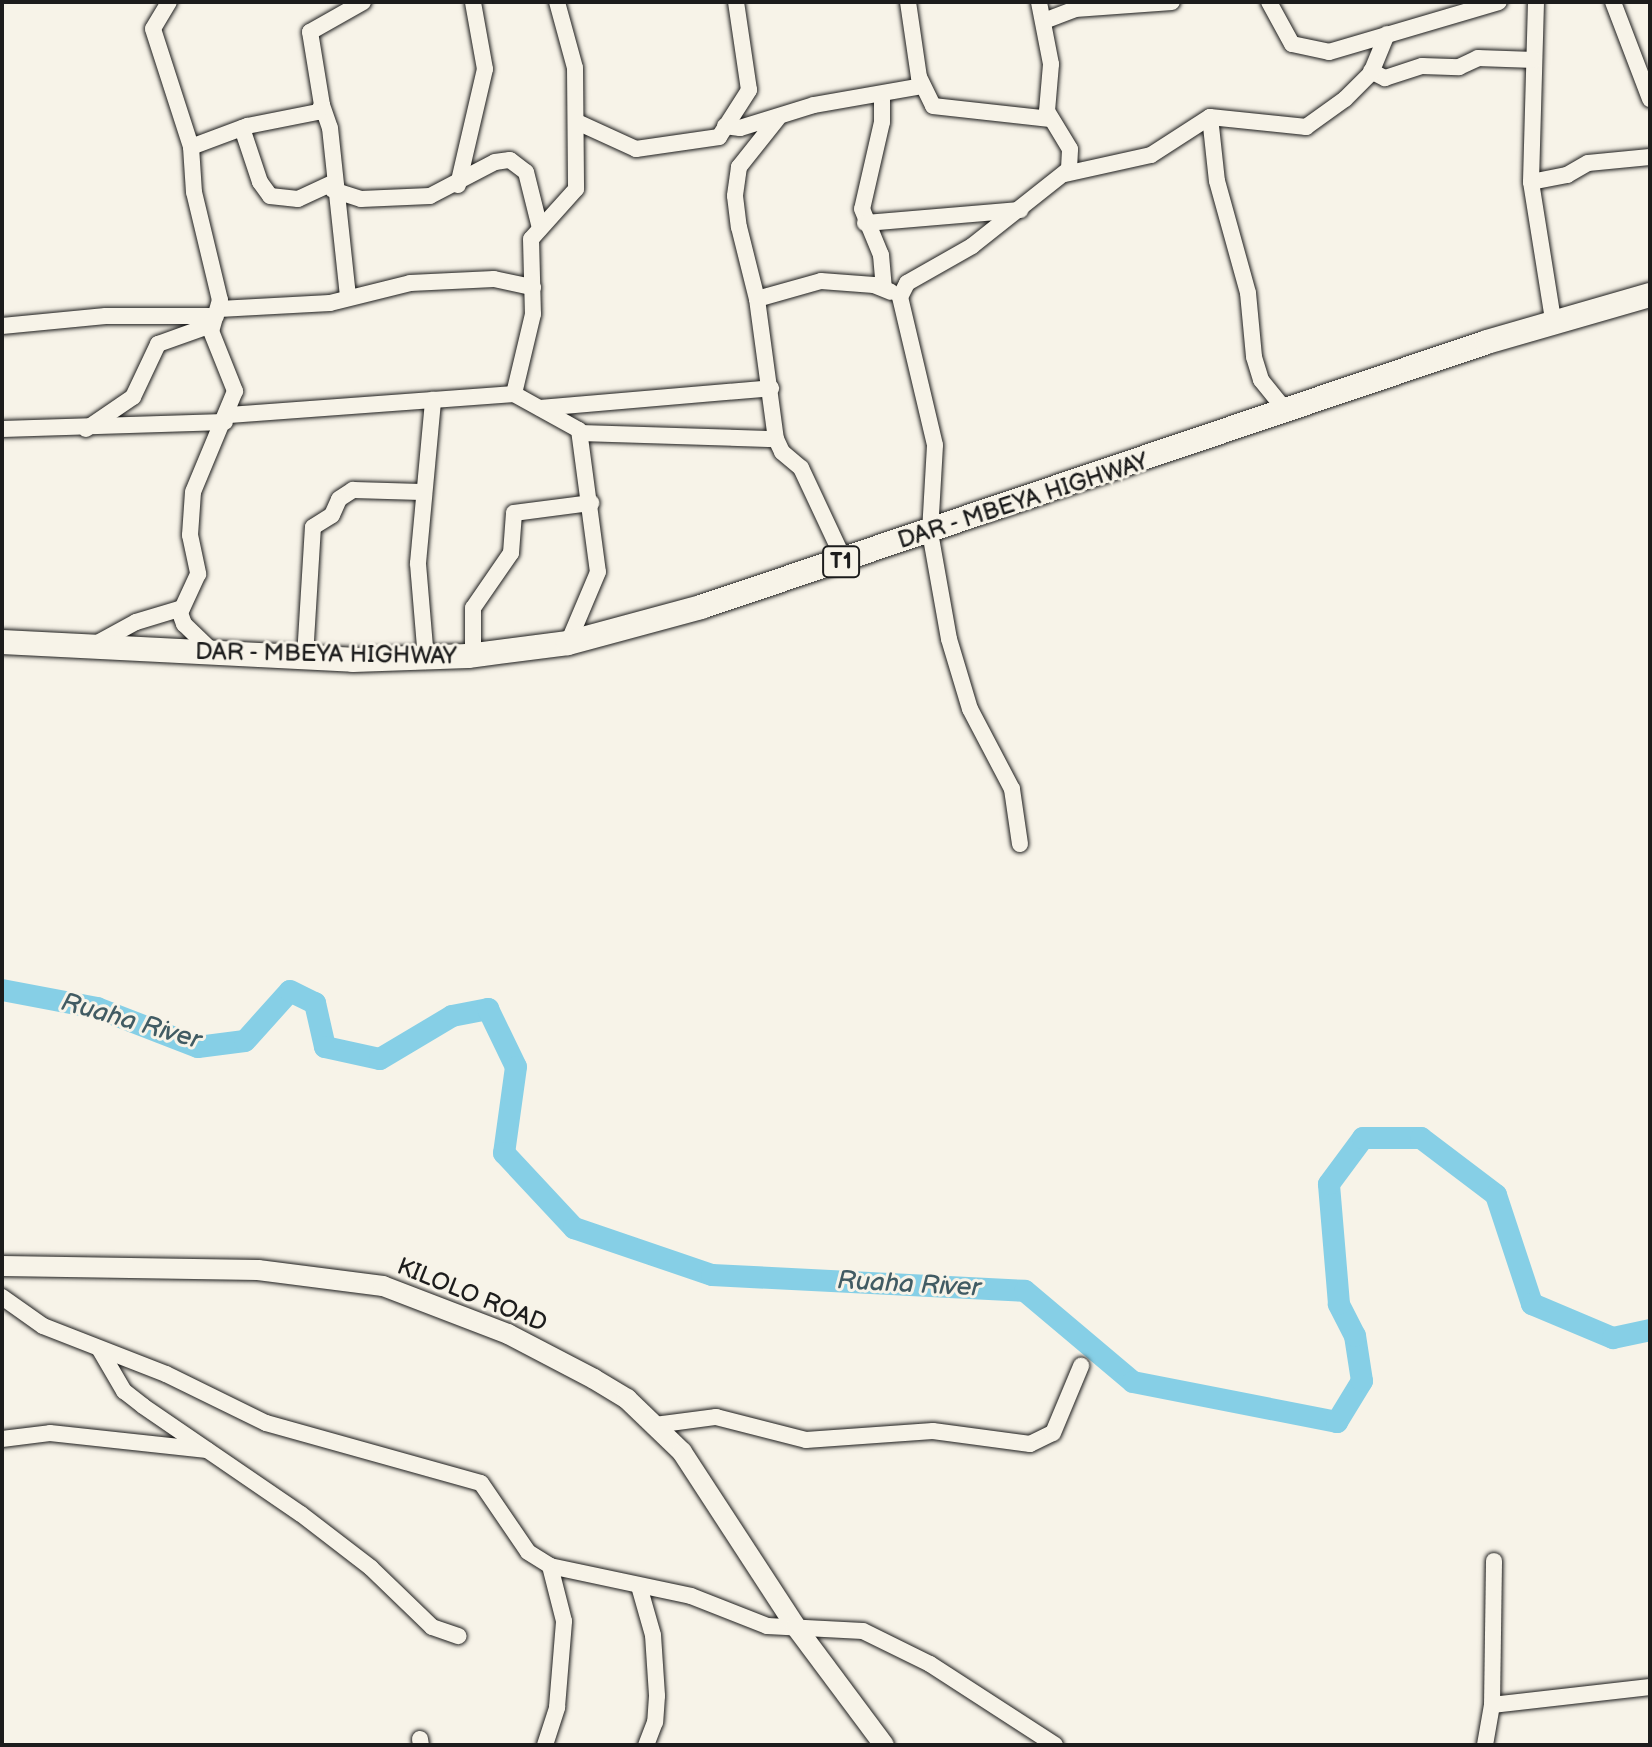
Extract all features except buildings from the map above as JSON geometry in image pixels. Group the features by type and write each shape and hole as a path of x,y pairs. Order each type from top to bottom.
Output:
{"highway":[{"name":"DAR - MBEYA HIGHWAY","path":"2,642 305,657 426,659 568,643 645,625 930,532 1487,342 1650,295"}],"main road":[{"name":"KILOLO ROAD","path":"2,1266 258,1270 383,1286 508,1334 605,1386 655,1425 682,1452 796,1627 884,1745"}],"street":[{"path":"169,2 155,9 155,36 191,147 194,192 215,317 236,394 193,492 190,535 198,574 182,608 184,624 213,652"},
{"path":"348,297 333,186 330,128 322,105 310,32 363,2"},
{"path":"458,185 485,69 473,2"},
{"path":"514,394 532,322 531,239 575,191 575,68 557,2"},
{"path":"577,122 640,149 710,141 725,126 749,90 736,2"},
{"path":"908,2 922,86 939,110 1050,119"},
{"path":"1039,2 1051,64 1050,119 1072,156 1065,174"},
{"path":"1044,21 1075,9 1172,2"},
{"path":"1269,2 1282,32 1308,49 1329,52 1499,2"},
{"path":"1536,2 1531,182 1554,325"},
{"path":"1613,2 1650,99"},
{"path":"1020,844 1012,789 960,680 930,532 935,445 900,297 907,283 1021,210 1065,174 1151,155 1210,117 1301,128 1345,99 1371,71 1387,34"},
{"path":"1371,71 1385,78 1422,66 1459,67 1478,58 1534,60"},
{"path":"725,126 740,128 814,105 922,86"},
{"path":"882,95 882,122 862,209 865,223 881,255 884,288"},
{"path":"191,147 242,128 315,113 322,105"},
{"path":"1210,117 1219,189 1248,293 1254,357 1261,380 1285,410"},
{"path":"778,118 746,156 735,183 757,299 776,439 782,452 801,468 844,560"},
{"path":"242,128 260,182 270,196 298,199 333,186 361,199 418,197 458,185 495,162 518,163 533,188 540,228"},
{"path":"1531,182 1567,175 1588,163 1650,157"},
{"path":"865,223 1021,210"},
{"path":"2,326 106,316 215,317 309,305 410,283 494,279 533,287"},
{"path":"757,299 821,281 884,288 900,297"},
{"path":"86,429 133,397 158,344 215,317"},
{"path":"539,408 771,388"},
{"path":"2,429 86,429 514,394 573,423 580,433 598,579 568,643"},
{"path":"426,659 418,563 422,492 433,400"},
{"path":"580,433 776,439"},
{"path":"305,657 313,527 332,515 339,499 353,490 422,492"},
{"path":"473,655 473,608 511,553 514,513 591,503"},
{"path":"89,647 136,622 182,608"},
{"path":"2,1297 43,1326 166,1374 297,1434 447,1470 481,1483 528,1552 550,1566 713,1603 767,1626 851,1627 885,1640 1055,1745"},
{"path":"100,1350 124,1391 171,1427 213,1451 371,1568 432,1627 458,1636"},
{"path":"655,1425 716,1417 806,1440 933,1431 1030,1444 1053,1433 1081,1366"},
{"path":"2,1439 50,1433 213,1451"},
{"path":"1485,1745 1492,1705 1494,1561"},
{"path":"545,1745 557,1707 564,1621 550,1566"},
{"path":"639,1586 653,1635 657,1696 655,1722 646,1745"},
{"path":"1492,1705 1650,1687"}],"waterway":[{"name":"Ruaha River","path":"2,990 97,1008 198,1047 245,1041 290,991 315,1003 325,1047 380,1059 452,1016 488,1009 516,1067 504,1153 574,1228 712,1275 1025,1291 1133,1382 1337,1422 1362,1381 1355,1336 1339,1304 1329,1184 1363,1138 1421,1138 1496,1195 1532,1304 1613,1338 1650,1330"}]}
